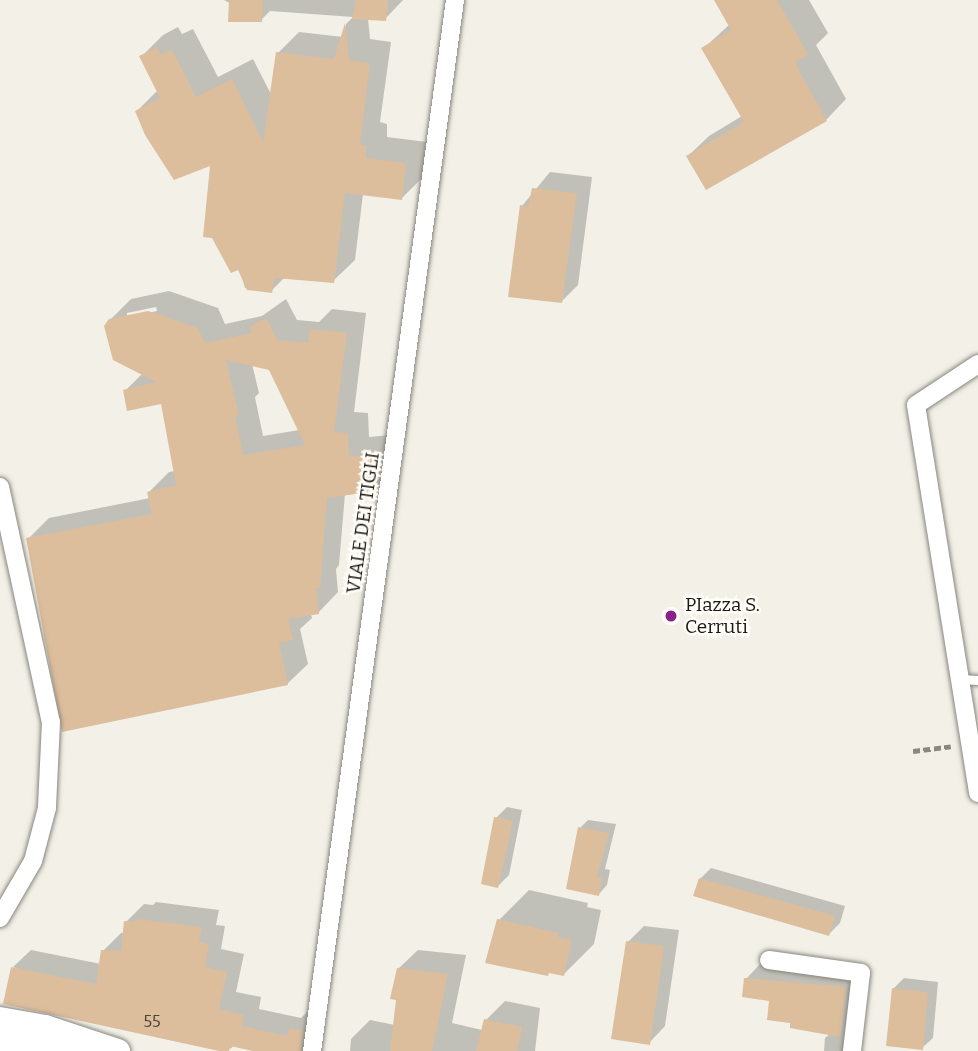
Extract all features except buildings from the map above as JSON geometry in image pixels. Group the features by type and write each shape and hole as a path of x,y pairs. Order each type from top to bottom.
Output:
{"main road":[{"path":"0,1019 45,1027 118,1051"},
{"path":"0,1042 80,1051"}],"street":[{"name":"VIALE DEI TIGLI","path":"312,1051 455,0"},
{"path":"978,364 916,405 978,793"},
{"path":"0,488 51,722 47,808 40,835 33,861 0,918"},
{"path":"769,960 861,973 852,1051"}],"lane":[{"path":"958,679 978,680"}],"path":[{"path":"913,751 970,744"}],"place":[{"name":"PIazza S. Cerruti","path":"671,616"}]}
